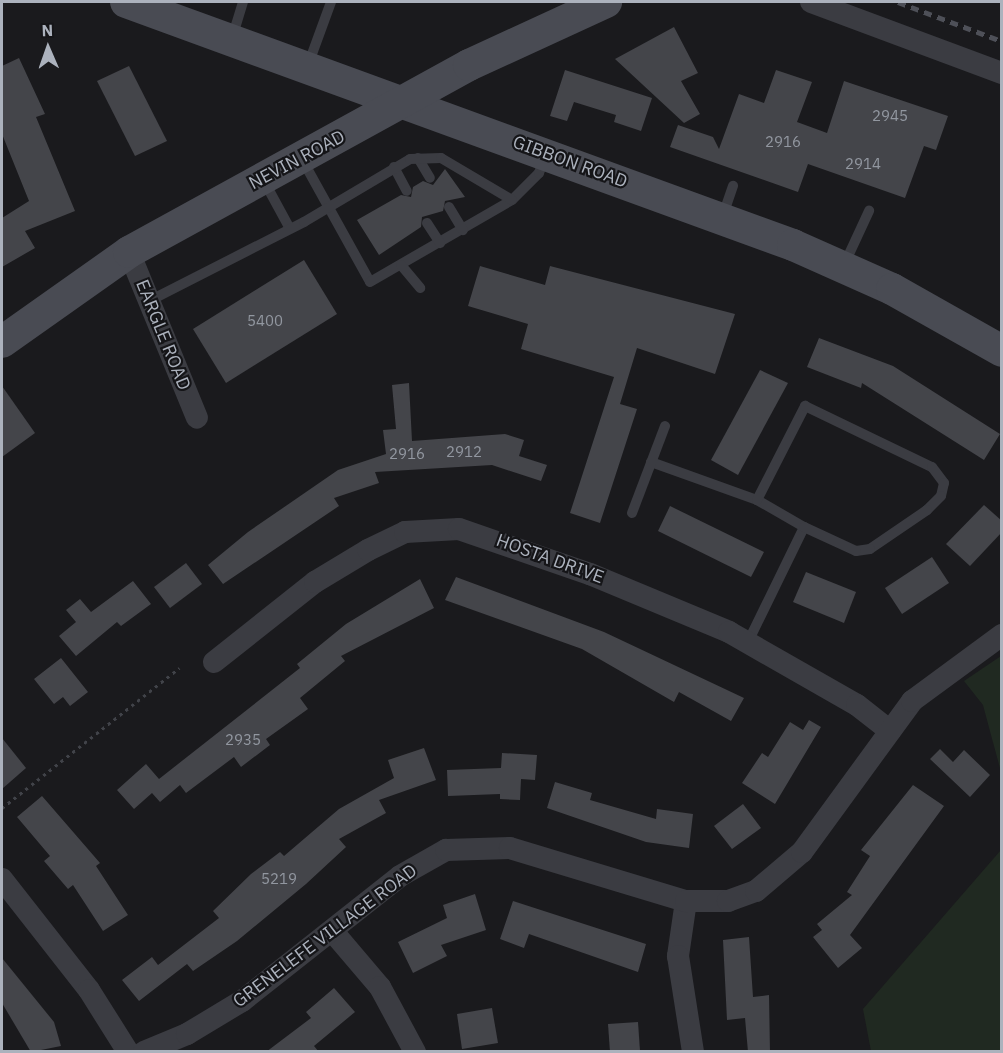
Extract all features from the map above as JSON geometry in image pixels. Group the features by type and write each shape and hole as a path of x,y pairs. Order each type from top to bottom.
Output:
{"main road":[{"name":"GIBBON ROAD","path":"126,2 308,65 722,218 843,267 1002,351"},
{"name":"NEVIN ROAD","path":"2,342 129,252 404,101 598,3"}],"street":[{"path":"811,2 1002,73"},
{"name":"EARGLE ROAD","path":"129,252 197,418"},
{"name":"HOSTA DRIVE","path":"214,662 315,582 390,538 438,527 480,534 590,573 748,642 857,705 890,731"},
{"name":"GRENELEFE VILLAGE ROAD","path":"144,1052 208,1023 334,933 400,876 431,856 467,845 510,848 686,901 728,901 780,876 890,731 928,685 1002,635"},
{"path":"2,879 88,990 128,1052"},
{"path":"686,901 678,956 693,1052"},
{"path":"334,933 380,987 415,1052"}],"lane":[{"path":"231,39 243,2"},
{"path":"308,65 331,2"},
{"path":"301,158 370,282 512,200 539,173 545,154"},
{"path":"149,301 328,208 394,168 418,158 441,158 512,200"},
{"path":"418,158 430,178"},
{"path":"394,168 407,191"},
{"path":"263,178 289,227"},
{"path":"722,218 733,186"},
{"path":"449,207 463,230"},
{"path":"843,267 869,211"},
{"path":"427,223 440,243"},
{"path":"401,265 420,288"},
{"path":"651,462 757,501 804,527 856,551 870,549 927,510 941,496 944,483 932,468 805,406 757,501"},
{"path":"632,513 665,426"},
{"path":"748,642 804,527"}],"path":[{"path":"2,808 179,668"}],"shaded area":[{"path":"1001,656 1001,772 983,705 964,681"},
{"path":"1001,850 1001,1051 871,1051 863,1009"}],"building":[{"path":"674,27 698,73 681,81 700,114 684,123 615,59"},
{"path":"19,58 45,114 36,117 75,211 25,231 35,248 2,267 2,218 29,201 2,134 2,66"},
{"path":"129,66 167,141 135,156 97,81"},
{"path":"565,70 652,98 641,131 614,122 616,115 574,102 567,121 550,116"},
{"path":"776,70 812,82 797,122 827,133 844,81 948,116 936,150 924,146 905,198 808,164 798,192 670,147 678,125 713,137 719,149 739,94 764,103"},
{"path":"445,169 465,197 445,201 443,211 422,217 421,227 379,255 357,220 401,195 411,197 413,187 423,181 433,185"},
{"path":"304,260 337,314 226,383 193,329"},
{"path":"480,266 545,285 550,266 735,314 715,374 637,348 620,404 637,409 600,523 570,513 614,377 521,349 528,324 468,306"},
{"path":"819,338 893,366 1000,434 984,460 862,383 861,388 807,367"},
{"path":"760,370 788,383 738,475 711,460"},
{"path":"409,383 412,441 505,434 524,440 519,456 547,465 541,481 492,465 375,472 379,483 334,498 339,506 223,584 208,565 248,532 338,470 386,454 383,430 396,429 392,385"},
{"path":"2,386 35,433 2,457"},
{"path":"984,505 1002,521 1002,532 970,566 946,544"},
{"path":"670,506 764,552 751,577 658,531"},
{"path":"932,557 949,583 902,614 885,588"},
{"path":"186,563 202,584 170,608 154,587"},
{"path":"806,572 856,592 844,623 793,602"},
{"path":"456,577 604,632 744,698 731,721 679,692 674,702 582,649 445,600"},
{"path":"420,579 434,608 341,656 345,661 300,698 308,709 266,739 270,745 241,767 234,757 186,793 180,785 160,802 152,793 134,809 117,790 146,764 159,779 300,668 297,664 346,624"},
{"path":"133,581 151,604 121,626 117,622 76,656 59,636 76,622 66,610 80,599 91,612"},
{"path":"61,658 88,692 70,706 63,697 54,704 34,679"},
{"path":"809,720 821,727 775,804 742,783 762,753 768,757 790,722 803,730"},
{"path":"2,738 26,768 2,789"},
{"path":"424,748 436,780 379,800 386,813 339,839 346,847 306,884 237,941 193,971 187,964 139,1001 122,980 152,957 158,965 219,918 213,911 251,874 280,852 284,856 339,809 394,778 388,760"},
{"path":"940,749 953,762 964,750 990,775 970,797 930,759"},
{"path":"502,753 537,755 535,780 521,779 520,800 500,799 500,794 448,796 447,770 501,768"},
{"path":"555,782 592,793 590,800 656,819 657,809 693,814 689,848 646,842 547,808"},
{"path":"913,785 944,806 850,935 862,948 838,968 813,937 822,930 817,924 852,895 847,892 870,856 861,850"},
{"path":"42,796 100,863 96,866 128,915 103,931 73,885 68,889 44,861 50,856 17,817"},
{"path":"743,804 761,828 732,849 714,826"},
{"path":"475,894 486,930 441,945 447,956 413,973 398,942 447,918 443,905"},
{"path":"513,901 646,944 638,972 529,934 524,948 500,939"},
{"path":"749,937 753,997 769,995 770,1052 748,1052 745,1018 727,1020 723,940"},
{"path":"2,958 54,1022 61,1046 31,1052 2,1003"},
{"path":"334,988 355,1012 314,1046 319,1052 266,1052 311,1018 306,1012"},
{"path":"492,1008 498,1043 462,1049 457,1014"},
{"path":"638,1022 640,1051 610,1052 608,1024"}],"railway":[{"path":"898,2 1002,41"}]}
